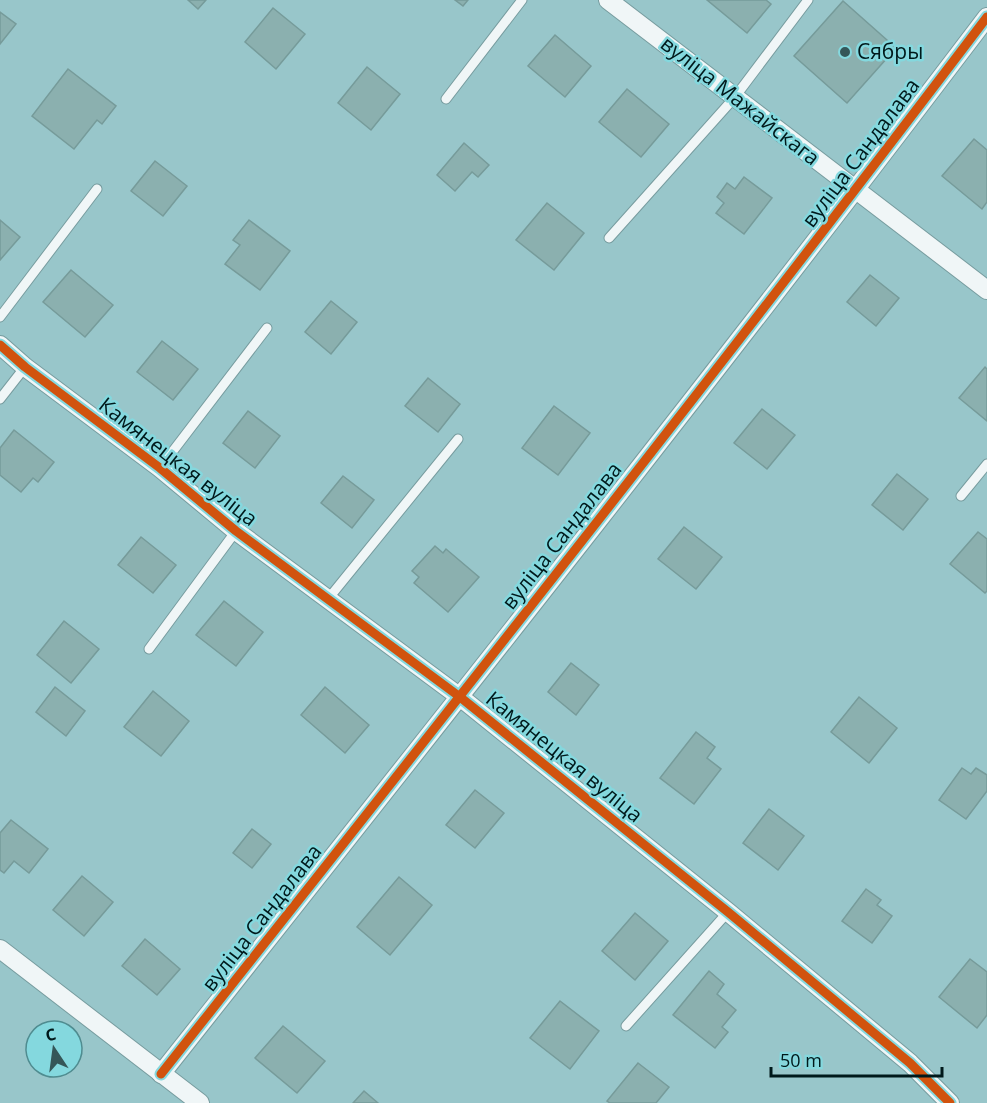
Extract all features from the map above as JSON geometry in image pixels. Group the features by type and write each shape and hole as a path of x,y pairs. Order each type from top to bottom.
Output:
{"street":[{"name":"вуліца Мажайскага","path":"608,0 987,290"},
{"name":"вуліца Сандалава","path":"161,1074 460,697 856,190 987,17"},
{"name":"Камянецкая вуліца","path":"0,345 25,367 160,468 236,531 460,697 728,912 910,1062 950,1103"},
{"path":"0,949 200,1103"}],"lane":[{"path":"446,99 522,0"},
{"path":"609,238 735,97 808,0"},
{"path":"0,317 97,189"},
{"path":"160,468 267,328"},
{"path":"0,399 25,367"},
{"path":"328,599 458,439"},
{"path":"962,496 987,464"},
{"path":"149,649 236,531"},
{"path":"626,1026 728,912"}],"building":[{"path":"188,0 206,0 198,9"},
{"path":"455,0 468,0 463,6"},
{"path":"707,0 766,0 771,4 747,33"},
{"name":"Сябры","path":"843,1 896,48 847,103 794,56"},
{"path":"273,8 305,34 276,69 245,42"},
{"path":"0,12 16,24 0,44"},
{"path":"555,35 591,66 565,97 528,66"},
{"path":"367,67 400,94 371,130 338,103"},
{"path":"68,69 116,106 102,124 97,120 74,149 32,116"},
{"path":"627,89 669,124 641,157 599,122"},
{"path":"974,139 987,150 987,202 982,209 942,176"},
{"path":"464,143 489,165 478,177 472,172 455,191 437,175"},
{"path":"155,161 187,186 163,216 131,191"},
{"path":"744,177 772,198 744,234 716,213 724,203 717,197 727,183 735,189"},
{"path":"547,203 584,233 554,270 516,240"},
{"path":"0,220 20,237 0,260"},
{"path":"249,220 290,251 260,290 225,264 240,245 233,240"},
{"path":"71,270 113,305 85,337 43,302"},
{"path":"870,275 899,298 876,326 847,302"},
{"path":"331,301 357,322 331,354 305,332"},
{"path":"162,341 198,369 173,400 137,372"},
{"path":"985,367 987,369 987,421 959,398"},
{"path":"428,378 460,404 438,432 405,406"},
{"path":"554,406 590,433 558,475 522,448"},
{"path":"762,409 795,435 767,469 734,443"},
{"path":"248,411 280,436 255,468 223,443"},
{"path":"14,430 54,462 38,482 33,478 21,492 0,475 0,448"},
{"path":"897,474 928,499 903,530 872,505"},
{"path":"343,476 374,500 352,528 321,503"},
{"path":"684,527 722,557 696,589 658,559"},
{"path":"978,532 987,539 987,591 985,593 950,564"},
{"path":"141,537 176,565 153,593 118,565"},
{"path":"435,546 443,553 446,549 479,577 448,612 414,583 419,577 412,571"},
{"path":"224,601 263,632 236,666 196,635"},
{"path":"64,621 99,649 71,683 37,655"},
{"path":"571,663 599,685 576,715 548,692"},
{"path":"55,687 85,711 66,736 36,712"},
{"path":"325,687 369,725 345,753 301,715"},
{"path":"153,691 189,721 161,756 124,727"},
{"path":"859,697 897,728 869,763 831,732"},
{"path":"696,732 715,747 707,758 721,769 694,804 660,778"},
{"path":"962,768 971,774 976,768 987,775 987,791 966,819 939,800"},
{"path":"475,790 504,813 475,848 446,825"},
{"path":"769,809 804,836 778,870 743,843"},
{"path":"11,820 48,849 29,873 14,861 4,873 0,870 0,833"},
{"path":"252,829 271,844 252,868 233,853"},
{"path":"82,876 113,902 84,936 53,910"},
{"path":"399,877 432,905 390,955 357,927"},
{"path":"866,889 881,900 877,905 892,916 872,943 842,921"},
{"path":"635,913 668,941 635,980 602,951"},
{"path":"145,939 180,969 157,995 122,966"},
{"path":"970,959 987,972 987,1015 977,1028 939,997"},
{"path":"709,971 724,984 717,994 736,1010 722,1027 728,1032 715,1048 673,1015"},
{"path":"560,1001 599,1031 570,1069 530,1038"},
{"path":"283,1026 325,1061 297,1093 255,1058"},
{"path":"638,1063 669,1087 656,1103 610,1103 607,1101"},
{"path":"364,1091 378,1103 353,1103"}],"cycle path":[{"path":"161,1074 680,415 987,17"},
{"path":"0,345 25,367 160,468 236,531 460,697 728,912 910,1063 950,1103"}],"place":[{"name":"Сябры","path":"845,52"}]}
